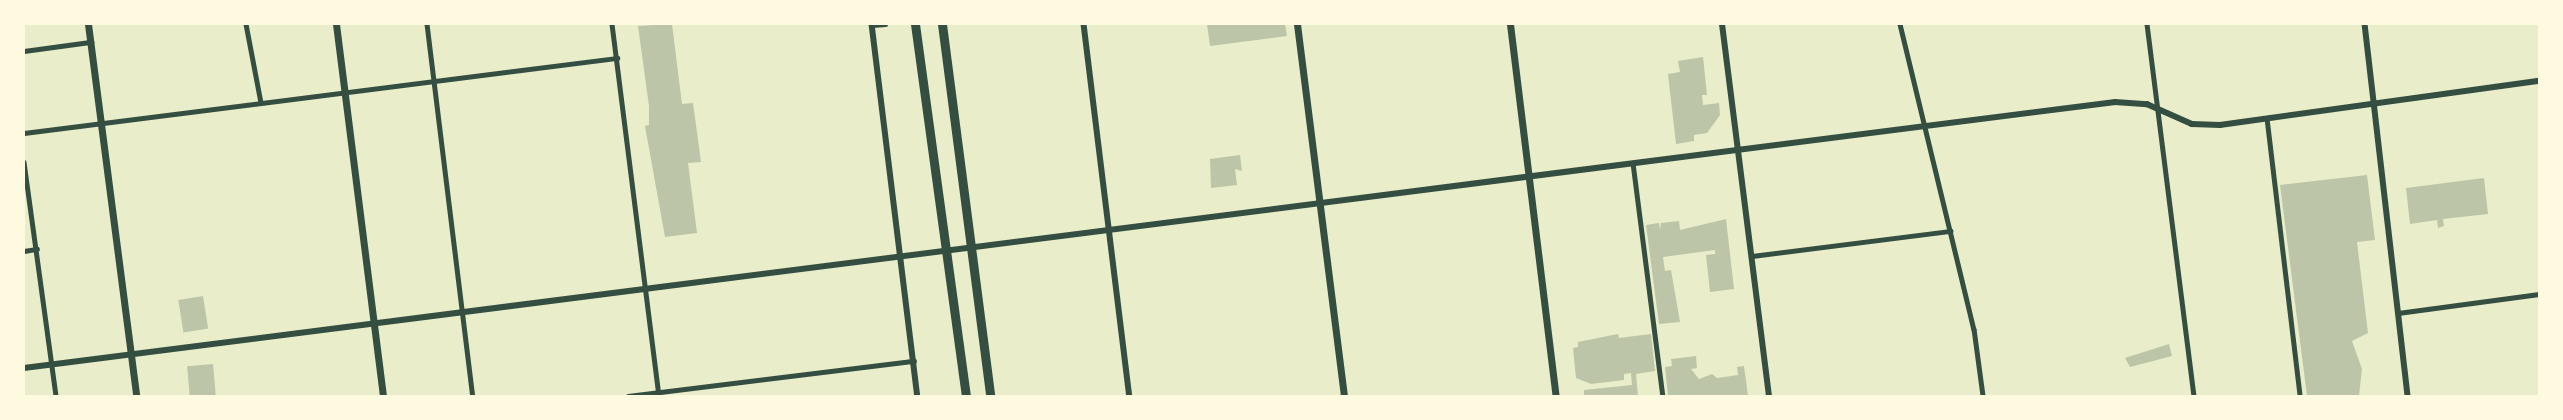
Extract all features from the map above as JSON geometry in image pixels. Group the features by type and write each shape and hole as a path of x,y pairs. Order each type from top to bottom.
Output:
{"highway":[{"path":"915,24 966,396"},
{"path":"942,24 990,396"},
{"path":"960,347 962,396"}],"main road":[{"path":"88,24 136,396"},
{"path":"336,24 384,396"},
{"path":"1297,24 1344,396"},
{"path":"1510,24 1556,396"},
{"path":"1722,24 1769,396"}],"street":[{"path":"246,24 261,103"},
{"path":"427,24 473,396"},
{"path":"612,24 658,394"},
{"path":"885,24 872,25 918,396"},
{"path":"1084,24 1130,396"},
{"path":"1900,24 1974,329 1982,396"},
{"path":"2147,24 2194,396"},
{"path":"2365,24 2372,104 2408,396"},
{"path":"24,51 91,42"},
{"path":"24,133 617,58"},
{"path":"24,368 2115,102 2147,104 2159,112 2203,126 2539,81"},
{"path":"2267,118 2300,396"},
{"path":"24,162 56,396"},
{"path":"1633,163 1663,396"},
{"path":"1752,256 1950,231"},
{"path":"24,251 37,249"},
{"path":"2398,313 2539,294"},
{"path":"628,396 658,394 914,361"}],"building":[{"path":"672,24 682,104 693,103 701,162 688,163 697,233 665,237 645,126 649,125 649,106 638,26"},
{"path":"1207,24 1285,24 1287,36 1210,46"},
{"path":"1703,57 1707,95 1702,95 1703,105 1719,103 1720,115 1707,133 1694,135 1694,141 1676,144 1668,74 1680,72 1678,61"},
{"path":"1240,155 1242,171 1235,169 1237,185 1211,188 1210,159"},
{"path":"2367,175 2375,240 2357,242 2368,333 2352,341 2362,369 2359,396 2307,396 2280,185"},
{"path":"2484,178 2488,214 2443,219 2444,226 2438,228 2437,220 2410,224 2406,188"},
{"path":"1726,219 1734,289 1710,292 1706,255 1715,254 1715,250 1663,257 1665,271 1671,270 1680,322 1659,324 1646,225 1659,223 1660,230 1661,223 1679,221 1680,230"},
{"path":"203,296 208,329 183,333 178,300"},
{"path":"1618,334 1619,338 1651,334 1655,371 1636,374 1638,396 1584,396 1584,390 1632,385 1631,373 1624,374 1624,380 1591,384 1576,378 1573,348 1578,347 1578,342"},
{"path":"2169,344 2172,356 2130,367 2125,358"},
{"path":"1696,356 1697,368 1691,369 1699,379 1712,374 1717,378 1738,375 1737,367 1744,366 1748,396 1668,396 1665,367 1672,366 1671,359"},
{"path":"213,364 216,396 190,396 187,366"}]}
